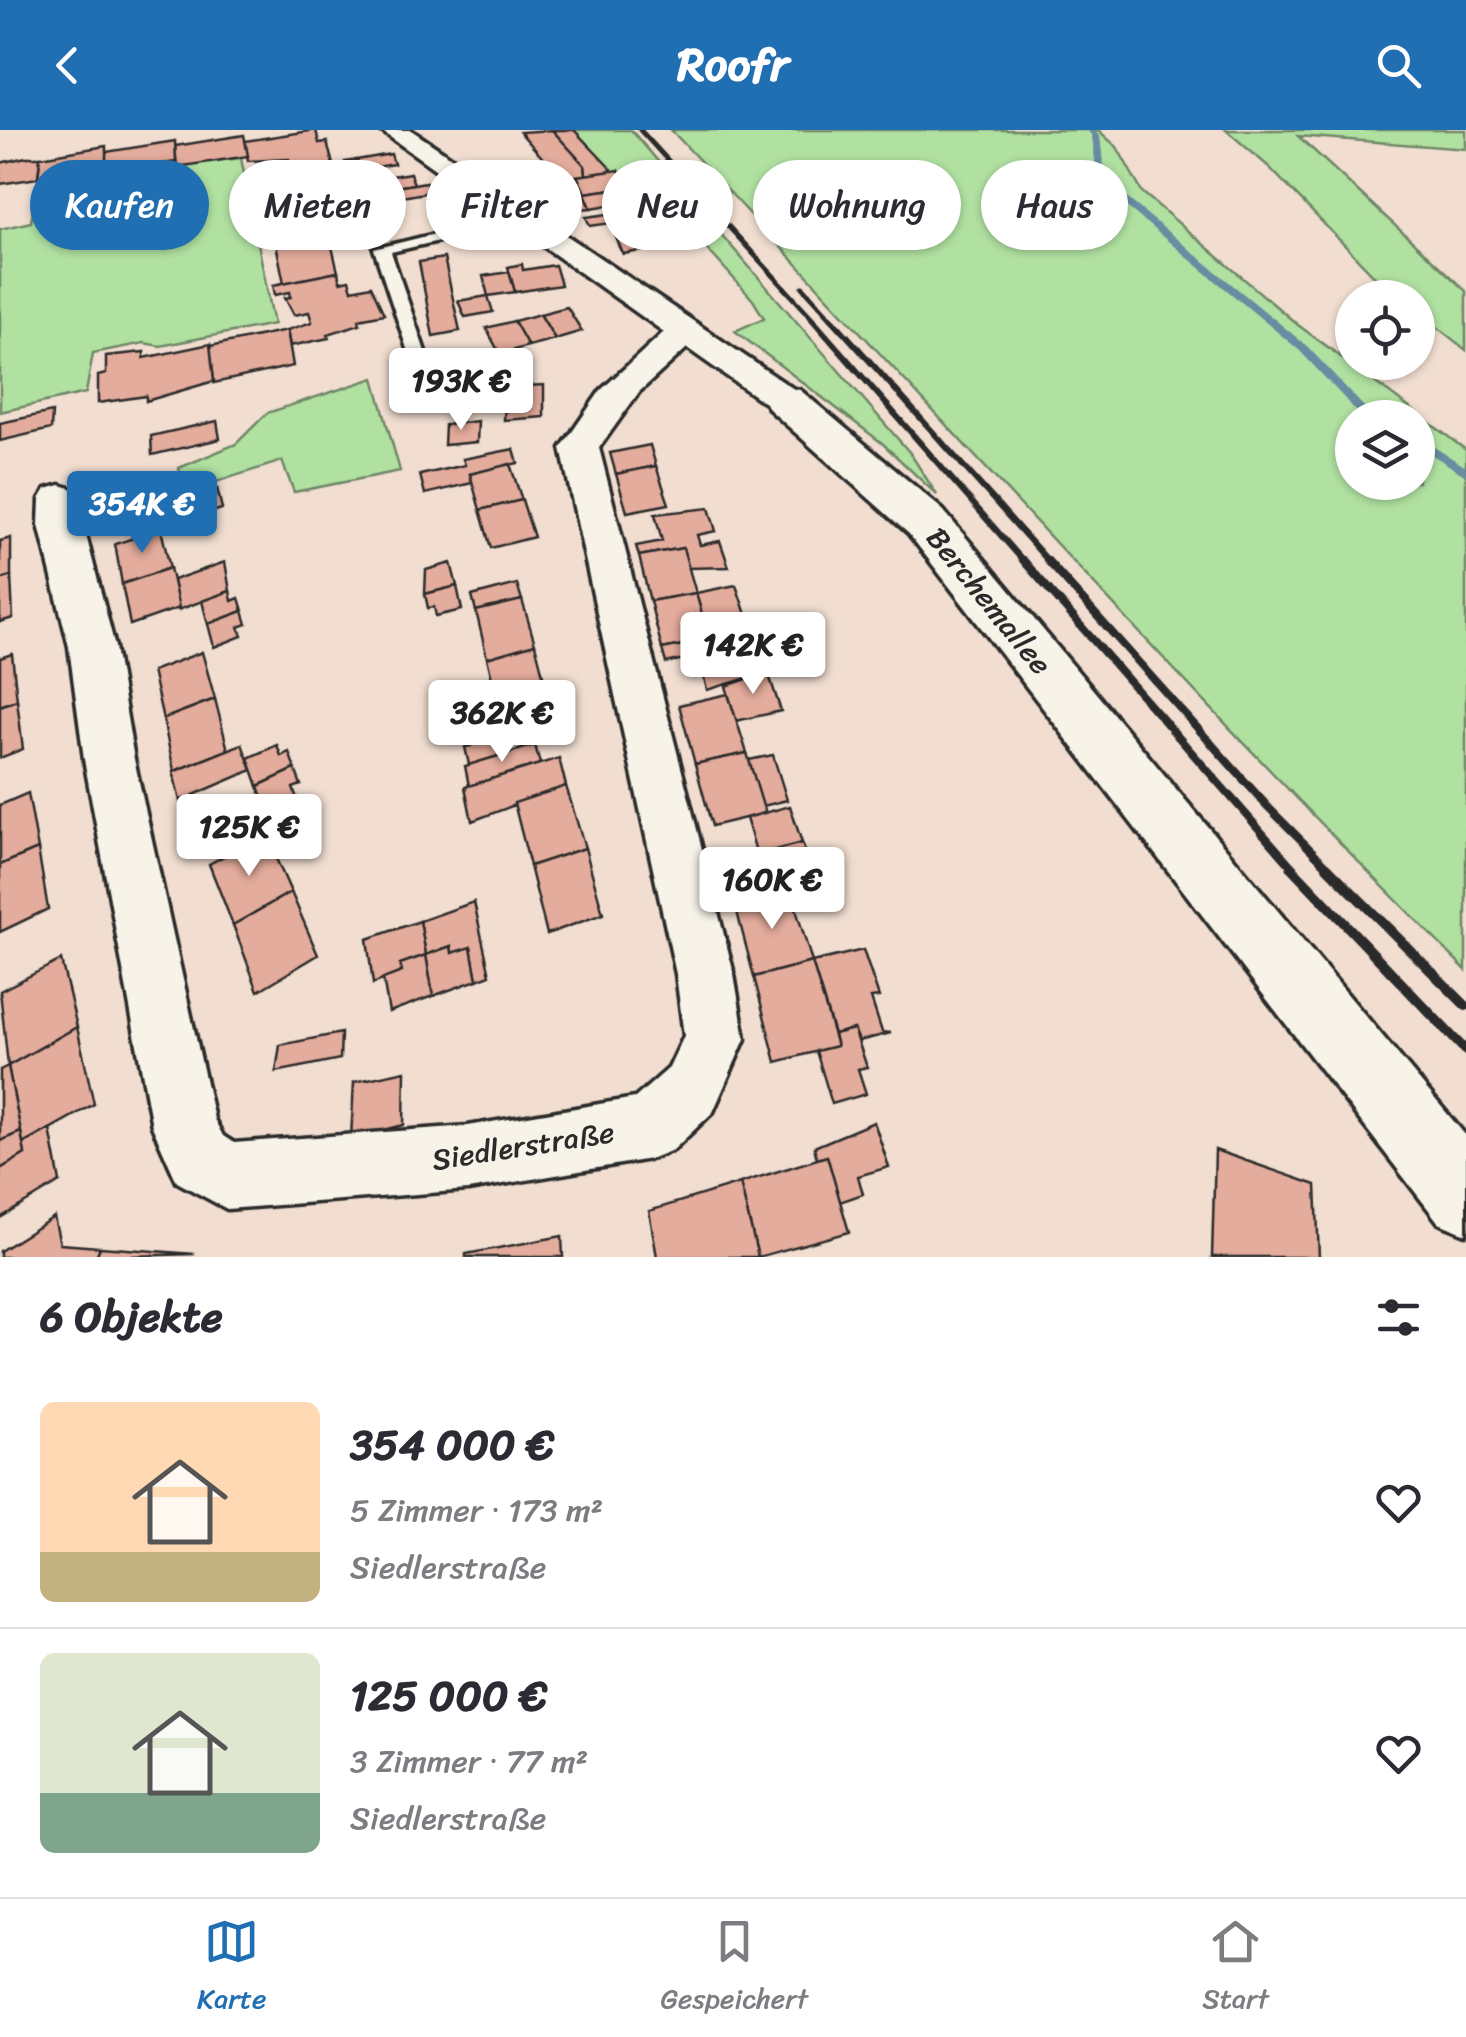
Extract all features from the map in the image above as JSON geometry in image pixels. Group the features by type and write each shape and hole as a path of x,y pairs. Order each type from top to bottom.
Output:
{"street":[{"name":"Berchemallee","path":"394,130 439,160"},
{"name":"Berchemallee","path":"571,250 785,400 926,522 1466,1196"},
{"name":"Siedlerstraße","path":"60,500 60,525 92,647 109,759 184,1126 200,1160 227,1176 245,1175 468,1158 650,1126 691,1090 715,1040 705,974 580,448 600,411 634,372 687,332"}],"lane":[{"path":"424,375 382,249 426,239"}],"green space":[{"path":"574,130 631,130 657,160 602,160"},
{"path":"671,130 1098,130 1117,147 1124,160 981,160 981,250 1128,250 1128,167 1142,192 1335,353 1335,380 1372,380 1399,400 1335,400 1335,500 1435,500 1435,427 1466,450 1466,970 1164,659 783,250 961,250 961,160 753,160 753,218 733,197 733,160 699,160"},
{"path":"1226,130 1466,130 1466,149 1298,136 1466,291 1466,350 1435,325 1435,280 1378,280 1269,167"},
{"path":"241,158 229,160 229,250 259,250 274,324 160,346 144,343 93,353 86,393 0,412 0,229 30,222 30,250 209,250 209,162"},
{"path":"733,248 910,453 937,495 882,443 735,331 764,318 708,250"},
{"path":"374,378 400,471 294,492 282,461 185,492 179,468 236,444 267,413"}],"building":[{"path":"316,130 319,143 327,142 332,160 248,160 245,141"},
{"path":"552,130 574,130 603,160 602,173 586,175 580,160"},
{"path":"552,130 580,160 544,160 520,132"},
{"path":"244,135 248,156 209,162 176,160 175,146"},
{"path":"175,141 176,160 106,160 106,152"},
{"path":"106,146 106,160 40,160"},
{"path":"391,154 393,160 356,160"},
{"path":"40,157 30,160 30,179 0,184 0,163"},
{"path":"602,172 602,191 585,193 582,175"},
{"path":"410,173 414,184 406,185 406,174"},
{"path":"426,182 426,193 406,196 406,185"},
{"path":"582,187 591,208 582,209"},
{"path":"602,191 602,206 591,208 585,193"},
{"path":"602,215 602,224 590,226 586,217"},
{"path":"277,250 333,250 338,272 284,283"},
{"path":"444,258 460,331 433,336 419,262"},
{"path":"522,264 523,270 555,265 561,285 515,292 508,267"},
{"path":"338,272 340,282 349,280 352,290 371,286 384,314 359,319 360,324 328,334 329,338 290,346 287,330 312,322 309,312 294,315 285,298 291,297 290,292 275,295 273,285"},
{"path":"509,272 515,292 488,296 483,276"},
{"path":"488,296 493,312 465,317 458,301"},
{"path":"567,307 582,331 555,339 540,314"},
{"path":"540,314 555,339 528,346 514,321"},
{"path":"514,321 528,346 500,354 486,328"},
{"path":"287,330 293,366 214,383 210,346"},
{"path":"210,344 214,381 146,401 146,396 98,403 98,376 106,374 106,356 144,352 144,358"},
{"path":"544,385 544,417 504,420 506,387"},
{"path":"52,412 51,429 0,441 0,423"},
{"path":"217,421 220,439 152,455 151,436"},
{"path":"478,421 477,442 444,445 445,425"},
{"path":"650,445 656,466 616,474 610,453"},
{"path":"514,449 518,463 470,474 472,483 425,494 420,475 465,465 463,459"},
{"path":"510,464 522,500 480,510 470,474"},
{"path":"656,466 669,504 627,512 616,474"},
{"path":"217,488 222,509 192,518 188,496"},
{"path":"522,500 534,537 491,548 480,510"},
{"path":"709,508 716,531 697,535 700,545 720,541 729,567 688,568 683,548 639,556 636,546 662,541 655,514"},
{"path":"161,529 170,568 122,584 115,544"},
{"path":"11,538 11,576 0,580 0,541"},
{"path":"683,548 696,593 650,601 639,556"},
{"path":"225,562 230,591 178,610 173,580"},
{"path":"451,563 457,586 425,594 426,570"},
{"path":"170,568 179,608 130,625 122,584"},
{"path":"11,576 13,618 0,622 0,580"},
{"path":"517,584 522,600 476,611 472,596"},
{"path":"736,585 752,632 709,640 696,593"},
{"path":"457,586 462,610 436,616 434,607 428,608 425,594"},
{"path":"230,591 232,601 239,598 243,611 208,624 202,601"},
{"path":"696,593 709,640 662,649 650,601"},
{"path":"522,600 535,644 487,658 476,611"},
{"path":"243,611 247,624 239,627 242,636 214,647 208,624"},
{"path":"752,632 756,643 696,652 698,656 666,663 662,649"},
{"path":"757,643 763,657 702,670 696,652"},
{"path":"535,644 548,694 499,708 487,658"},
{"path":"202,652 215,699 163,719 152,671"},
{"path":"12,654 17,700 0,706 0,658"},
{"path":"763,657 768,672 707,690 702,670"},
{"path":"768,672 781,711 736,721 726,686"},
{"path":"551,693 559,720 506,735 499,708"},
{"path":"728,694 747,753 695,764 679,705"},
{"path":"215,699 228,750 174,771 163,719"},
{"path":"17,700 23,749 0,758 0,706"},
{"path":"498,724 505,754 469,765 465,747 471,746 468,732"},
{"path":"242,744 252,770 180,801 173,772"},
{"path":"277,745 281,756 289,752 295,769 258,786 248,758"},
{"path":"535,745 540,764 469,786 465,766"},
{"path":"747,753 766,813 712,826 695,764"},
{"path":"773,755 787,800 763,806 749,760"},
{"path":"559,758 566,786 472,821 465,787"},
{"path":"295,769 301,785 293,788 298,801 268,815 258,786"},
{"path":"566,786 585,848 530,866 514,803"},
{"path":"28,793 38,849 0,865 0,805"},
{"path":"790,806 802,843 757,855 746,818"},
{"path":"265,834 291,892 233,925 209,864"},
{"path":"802,843 816,886 768,892 757,855"},
{"path":"585,848 603,914 547,934 530,866"},
{"path":"38,849 48,909 0,932 0,865"},
{"path":"789,886 812,962 754,977 734,900"},
{"path":"291,892 318,955 258,991 233,925"},
{"path":"474,902 490,975 477,980 471,947 452,953 451,946 426,955 420,921"},
{"path":"420,921 426,955 400,964 402,972 373,984 367,939"},
{"path":"451,946 452,953 471,947 477,980 433,996 426,955"},
{"path":"863,950 879,997 871,998 882,1032 891,1033 859,1041 854,1029 834,1034 812,962"},
{"path":"426,955 433,996 389,1012 383,979 402,972 400,964"},
{"path":"61,960 77,1027 8,1066 0,991"},
{"path":"812,962 837,1046 776,1062 754,977"},
{"path":"77,1027 94,1104 23,1144 8,1066"},
{"path":"854,1029 867,1067 858,1069 866,1094 832,1104 816,1051 837,1046 834,1034"},
{"path":"341,1033 340,1059 276,1072 280,1045"},
{"path":"8,1066 21,1132 0,1141 0,1070"},
{"path":"405,1071 404,1125 351,1138 354,1082"},
{"path":"874,1122 889,1167 858,1176 863,1194 840,1202 827,1156 817,1159 814,1147"},
{"path":"50,1129 60,1182 0,1218 0,1169 25,1154 23,1144"},
{"path":"21,1132 25,1154 0,1169 0,1141"},
{"path":"1215,1150 1316,1185 1319,1257 1212,1257"},
{"path":"827,1156 849,1232 758,1257 740,1183"},
{"path":"740,1183 758,1257 657,1257 649,1211"},
{"path":"54,1217 60,1244 100,1247 96,1257 0,1257 0,1251"},
{"path":"562,1236 563,1257 466,1257 466,1254"},
{"path":"100,1247 195,1254 96,1257"}],"waterway":[{"path":"1091,130 1096,136 1101,181 1303,348 1352,400"},
{"path":"1435,452 1466,472"}],"railway":[{"path":"640,130 815,321"},
{"path":"803,287 834,321"},
{"path":"812,319 1025,563"},
{"path":"832,319 1050,563"},
{"path":"1023,560 1294,869"},
{"path":"1047,560 1268,807 1330,869"},
{"path":"1291,867 1466,1051"},
{"path":"1327,867 1466,1006"}]}
